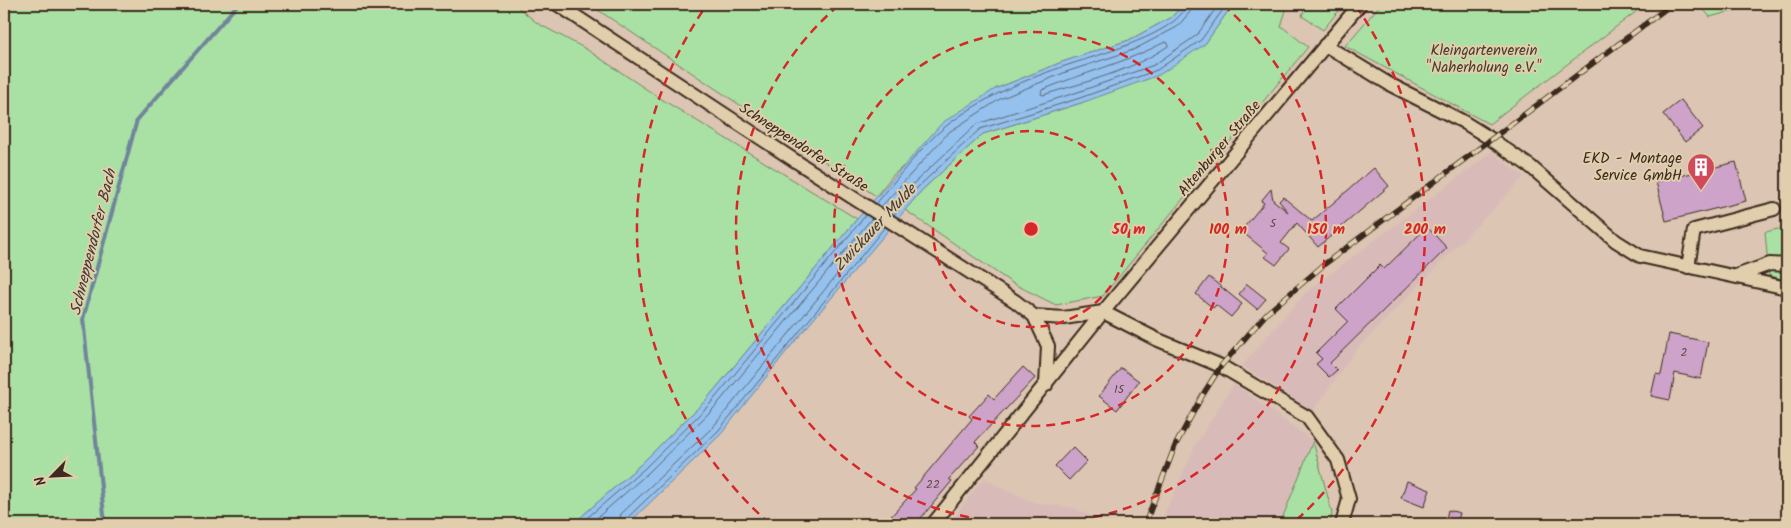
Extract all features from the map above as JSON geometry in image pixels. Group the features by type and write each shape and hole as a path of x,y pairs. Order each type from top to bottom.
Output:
{"street":[{"name":"Schneppendorfer Straße","path":"556,4 970,274 1015,301 1034,316 1048,346 1046,385"},
{"name":"Altenburger Straße","path":"933,524 1103,312 1360,4"},
{"path":"1325,46 1389,84 1462,121 1491,139 1531,167 1616,240 1640,256 1787,288"},
{"path":"1688,267 1694,230 1774,209"},
{"path":"1734,276 1770,264 1787,265"},
{"path":"1034,316 1064,318 1103,312 1156,339 1221,366 1307,417 1338,460 1349,498 1342,524"}],"shaded area":[{"path":"1492,152 1524,177 1355,351 1313,411 1242,366 1305,293"},
{"path":"1234,384 1313,441 1280,524 1160,524 1196,444"},
{"path":"984,478 1005,490 1036,503 1074,508 1105,524 952,524 960,509"}],"green space":[{"path":"4,4 514,4 537,23 586,49 658,97 857,219 706,400 640,465 573,524 4,524"},
{"path":"589,4 1183,4 1172,17 1129,40 1062,62 995,89 893,175 876,196"},
{"path":"1233,4 1288,4 1281,26 1308,47 1103,296 1056,305 1012,283 905,210 922,190 983,134 1081,103 1205,44"},
{"path":"1306,4 1344,4 1323,30 1302,16"},
{"name":"Kleingartenverein \"Naherholung e.V.\"","path":"1381,4 1646,4 1489,124 1345,46"},
{"path":"1699,4 1758,4 1710,17"},
{"path":"1787,227 1787,281 1769,275 1765,232"},
{"path":"1313,441 1332,513 1330,524 1280,524"}],"water":[{"name":"Zwickauer Mulde","path":"1183,4 1233,4 1205,44 1159,75 1081,103 983,134 922,190 786,352 721,434 631,521 626,524 573,524 640,465 706,400 857,219 942,123 995,89 1062,62 1129,40 1172,17"}],"building":[{"path":"1681,100 1703,128 1685,142 1663,114"},
{"name":"EKD - Montage Service GmbH","path":"1736,162 1746,201 1666,221 1656,182"},
{"path":"1374,168 1389,186 1318,247 1297,223 1281,243 1289,249 1276,265 1265,257 1268,253 1241,231 1264,203 1261,201 1271,189 1273,200 1288,212 1279,201 1283,197 1312,221"},
{"path":"1427,227 1447,248 1330,363 1337,370 1329,377 1316,364 1322,359 1316,353 1348,321 1336,309 1380,265 1384,269"},
{"path":"1209,277 1242,304 1231,317 1216,305 1213,308 1196,294"},
{"path":"1247,284 1266,299 1257,309 1239,294"},
{"path":"1669,334 1708,342 1701,379 1675,373 1670,400 1651,396 1656,374 1661,375"},
{"path":"1023,367 1035,378 975,442 979,446 949,479 952,481 921,518 915,524 884,524 916,489 914,488 972,419 969,416 989,394 994,399"},
{"path":"1121,368 1139,381 1117,410 1099,396"},
{"path":"1073,447 1087,461 1069,480 1055,466"},
{"path":"1407,481 1430,490 1424,507 1401,498"},
{"path":"1448,510 1460,513 1457,524 1445,524"}],"waterway":[{"name":"Schneppendorfer Bach","path":"105,524 83,319 137,120 238,4"}],"railway":[{"path":"1145,524 1175,446 1202,396 1221,366 1267,313 1326,263 1672,4"}],"place":[{"name":"EKD - Montage Service GmbH","path":"1701,191"}]}
